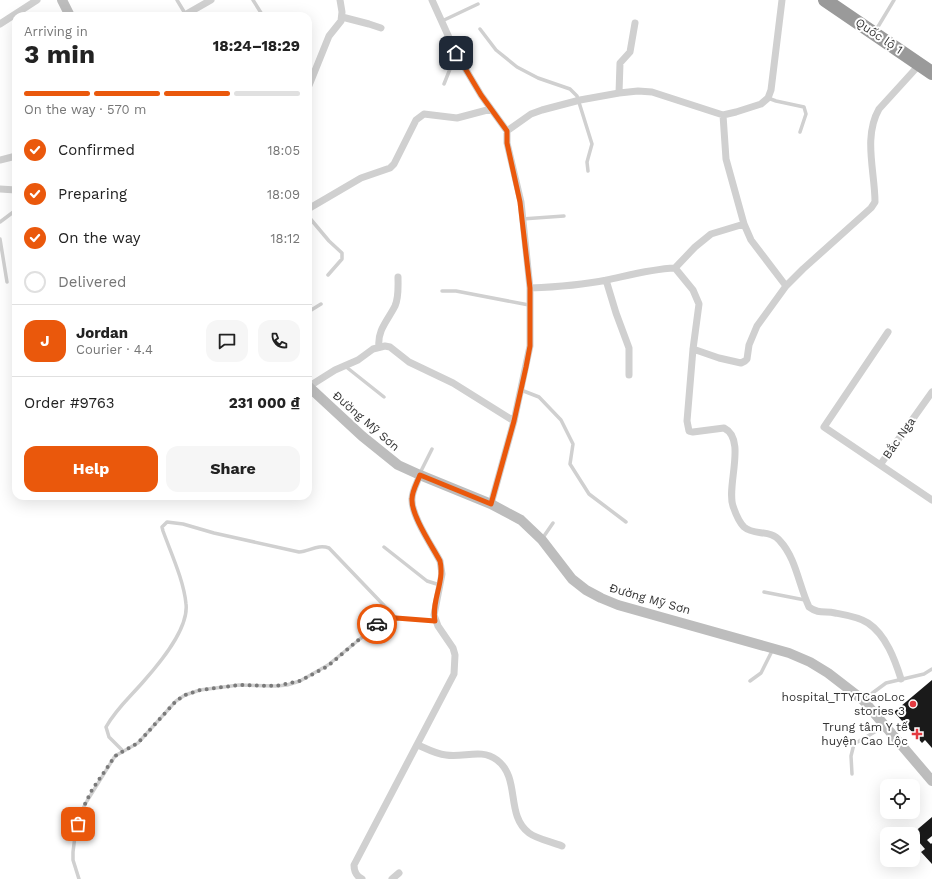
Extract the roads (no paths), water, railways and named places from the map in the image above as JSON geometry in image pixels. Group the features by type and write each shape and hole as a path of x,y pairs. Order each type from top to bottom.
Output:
{"highway":[{"name":"Quốc lộ 1","path":"825,0 932,72"}],"street":[{"path":"18,12 37,0"},
{"path":"62,0 68,12"},
{"path":"192,12 211,0"},
{"path":"312,77 324,45 341,21 340,0"},
{"path":"432,0 456,53 491,109 507,131 507,143 518,190 522,219 530,288 530,346 514,421 491,504"},
{"path":"507,131 531,114 580,100 638,91 652,92 722,115 761,104 768,98 771,90 782,0"},
{"path":"0,24 12,16"},
{"path":"342,17 381,28"},
{"path":"620,93 620,64 630,52 635,24"},
{"path":"693,350 741,363 745,361 747,359 749,345 757,326 786,286 871,208 875,202 871,142 871,127 874,118 879,109 920,64"},
{"path":"312,207 361,178 390,168 394,164 416,120 424,114 457,118 491,109"},
{"path":"722,115 726,159 744,224 751,240 786,286"},
{"path":"0,160 12,157"},
{"path":"0,189 12,190"},
{"path":"530,288 551,288 606,280 649,270 675,268 691,251 711,234 744,224"},
{"path":"675,268 693,290 699,304 693,350 687,421 689,431 693,432 724,428 730,432 736,456 730,496 735,513 744,527 750,530 771,534 780,540 789,556 806,601 814,612 831,612 855,618 867,623 875,629 896,662 900,679"},
{"path":"379,347 378,340 380,333 397,299 398,277"},
{"path":"606,280 629,348 629,375"},
{"path":"888,332 824,427 932,500"},
{"path":"312,384 358,360 379,347 390,347 409,362 453,383 514,421"},
{"name":"Đường Mỹ Sơn","path":"312,390 379,452 398,465 491,504 521,520 542,540 572,579 586,590 601,598 773,648 810,662 828,673 863,700 886,725 932,781"},
{"name":"Bắc Nga","path":"880,465 932,392"},
{"path":"362,879 358,877 355,872 354,865 454,674 455,655 453,648 435,621 435,609 442,574 440,561 418,522 412,505 413,492 420,475"},
{"path":"418,745 446,755 481,754 495,759 507,772 511,781 513,804 522,826 530,834 562,846"},
{"path":"392,879 399,873"}],"lane":[{"path":"177,0 183,12"},
{"path":"253,0 260,12"},
{"path":"874,33 894,0"},
{"path":"442,21 478,4"},
{"path":"480,29 496,50 516,67 538,78 570,89 580,100 583,117 592,144 587,162 588,171"},
{"path":"444,84 456,53"},
{"path":"768,98 804,107 806,114 800,132"},
{"path":"0,222 12,213"},
{"path":"522,219 564,216"},
{"path":"312,221 329,241 342,253 342,259 328,275"},
{"path":"0,239 7,282"},
{"path":"442,291 456,292 529,305"},
{"path":"312,310 321,304"},
{"path":"345,366 384,397"},
{"path":"521,390 539,397 561,420 573,444 570,464 589,494 626,522"},
{"path":"420,475 432,449"},
{"path":"122,751 108,737 106,727 121,705 151,672 182,628 186,617 186,604 180,579 162,527 167,522 183,524 214,533 299,552 305,552 318,546 329,548 396,618"},
{"path":"542,540 553,524"},
{"path":"384,547 427,581 440,585"},
{"path":"764,592 806,601"},
{"path":"79,879 73,852 75,836 81,812 92,790 115,756 138,743 176,701 185,695 200,690 239,685 276,686 300,681 328,666 375,625 382,621 396,618 435,621"},
{"path":"750,681 762,673 773,648"},
{"path":"863,700 886,683 924,674 932,669"},
{"path":"852,774 851,756 854,744 886,725"}],"place":[{"name":"hospital_TTYTCaoLoc stories 3","path":"913,704"},
{"name":"Trung tâm Y tế huyện Cao Lộc","path":"917,734"}]}
